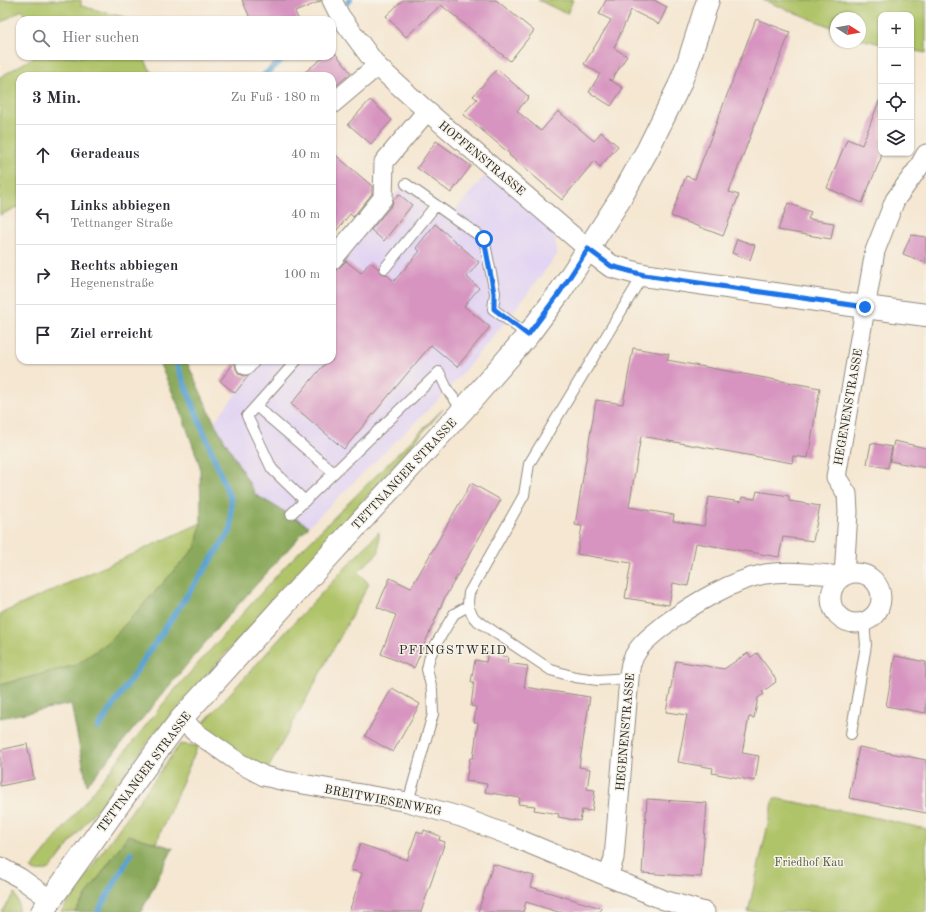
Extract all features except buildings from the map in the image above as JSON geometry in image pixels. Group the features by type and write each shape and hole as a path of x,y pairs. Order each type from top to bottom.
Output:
{"main road":[{"name":"TETTNANGER STRASSE","path":"47,906 156,752 182,720 463,410 528,335 560,292 619,201 641,162 676,93 690,60 708,0"},
{"path":"588,249 611,266 644,275 926,315"}],"street":[{"name":"HOPFENSTRASSE","path":"332,0 340,16 377,66 427,111 588,249"},
{"path":"336,101 377,66"},
{"path":"336,255 383,198 384,162 427,111"},
{"name":"HEGENENSTRASSE","path":"844,576 848,512 847,494 836,477 875,251 895,200 924,163"},
{"name":"HEGENENSTRASSE","path":"608,877 614,858 631,662 640,647 652,635 683,612 729,586 765,574 792,571 844,576 853,573 868,575 875,581 880,590 881,599 879,609 873,616 864,621"},
{"path":"844,576 834,586 832,596 833,606 838,614 845,620 855,622 864,621"},
{"name":"BREITWIESENWEG","path":"182,720 195,732 241,764 264,776 408,802 461,817 511,836 664,900 705,912"},
{"path":"0,867 20,878 47,906"}],"lane":[{"path":"406,184 484,239 494,293 494,309 528,335"},
{"path":"384,268 436,205"},
{"path":"629,678 598,680 575,677 551,670 475,619 470,612 468,604 469,593 524,495 529,464 644,275"},
{"path":"293,364 247,416 272,469 305,501"},
{"path":"291,514 439,372 448,391 463,410"},
{"path":"256,406 334,473"},
{"path":"408,802 433,714 432,690 428,669 430,656 454,614 468,606"},
{"path":"851,734 866,646 864,621"}],"shaded area":[{"path":"488,172 555,229 557,255 506,321 446,392 309,526 256,495 214,422 260,364 336,364 336,269 407,180 452,214"}],"green space":[{"path":"0,0 81,0 81,6 120,16 25,16 22,10 0,23"},
{"path":"538,0 573,0 567,14"},
{"path":"763,0 926,0 926,53 914,51 914,12 878,12 878,43 866,40 866,12 830,12 830,27"},
{"path":"29,60 145,60 151,72 16,72 16,208 0,215 0,77"},
{"path":"160,364 188,364 214,422 256,495 309,526 219,626 87,785 71,704 0,718 0,685 76,665 109,642 196,547 201,523 200,466 181,412"},
{"path":"443,409 308,564 215,665 144,747 51,868 41,872 31,869 171,694 286,565"},
{"path":"201,523 196,547 109,642 76,665 0,685 0,614"},
{"path":"379,532 379,552 358,572 369,584 264,776 202,737 205,721"},
{"path":"180,744 198,746 156,843 128,835 75,912 61,912 102,852"},
{"name":"Friedhof Kau","path":"774,798 926,829 926,912 748,912"},
{"path":"128,835 173,848 141,912 75,912"},
{"path":"15,893 19,909 18,912 2,912"}],"waterway":[{"path":"268,72 281,60"},
{"path":"98,728 231,530 231,500 177,364"},
{"path":"98,912 131,854"}],"district":[{"name":"PFINGSTWEID","path":"453,649"}],"route":[{"path":"484,239 494,293 494,309 528,335 560,292 588,249 611,266 644,275 865,307"}]}
